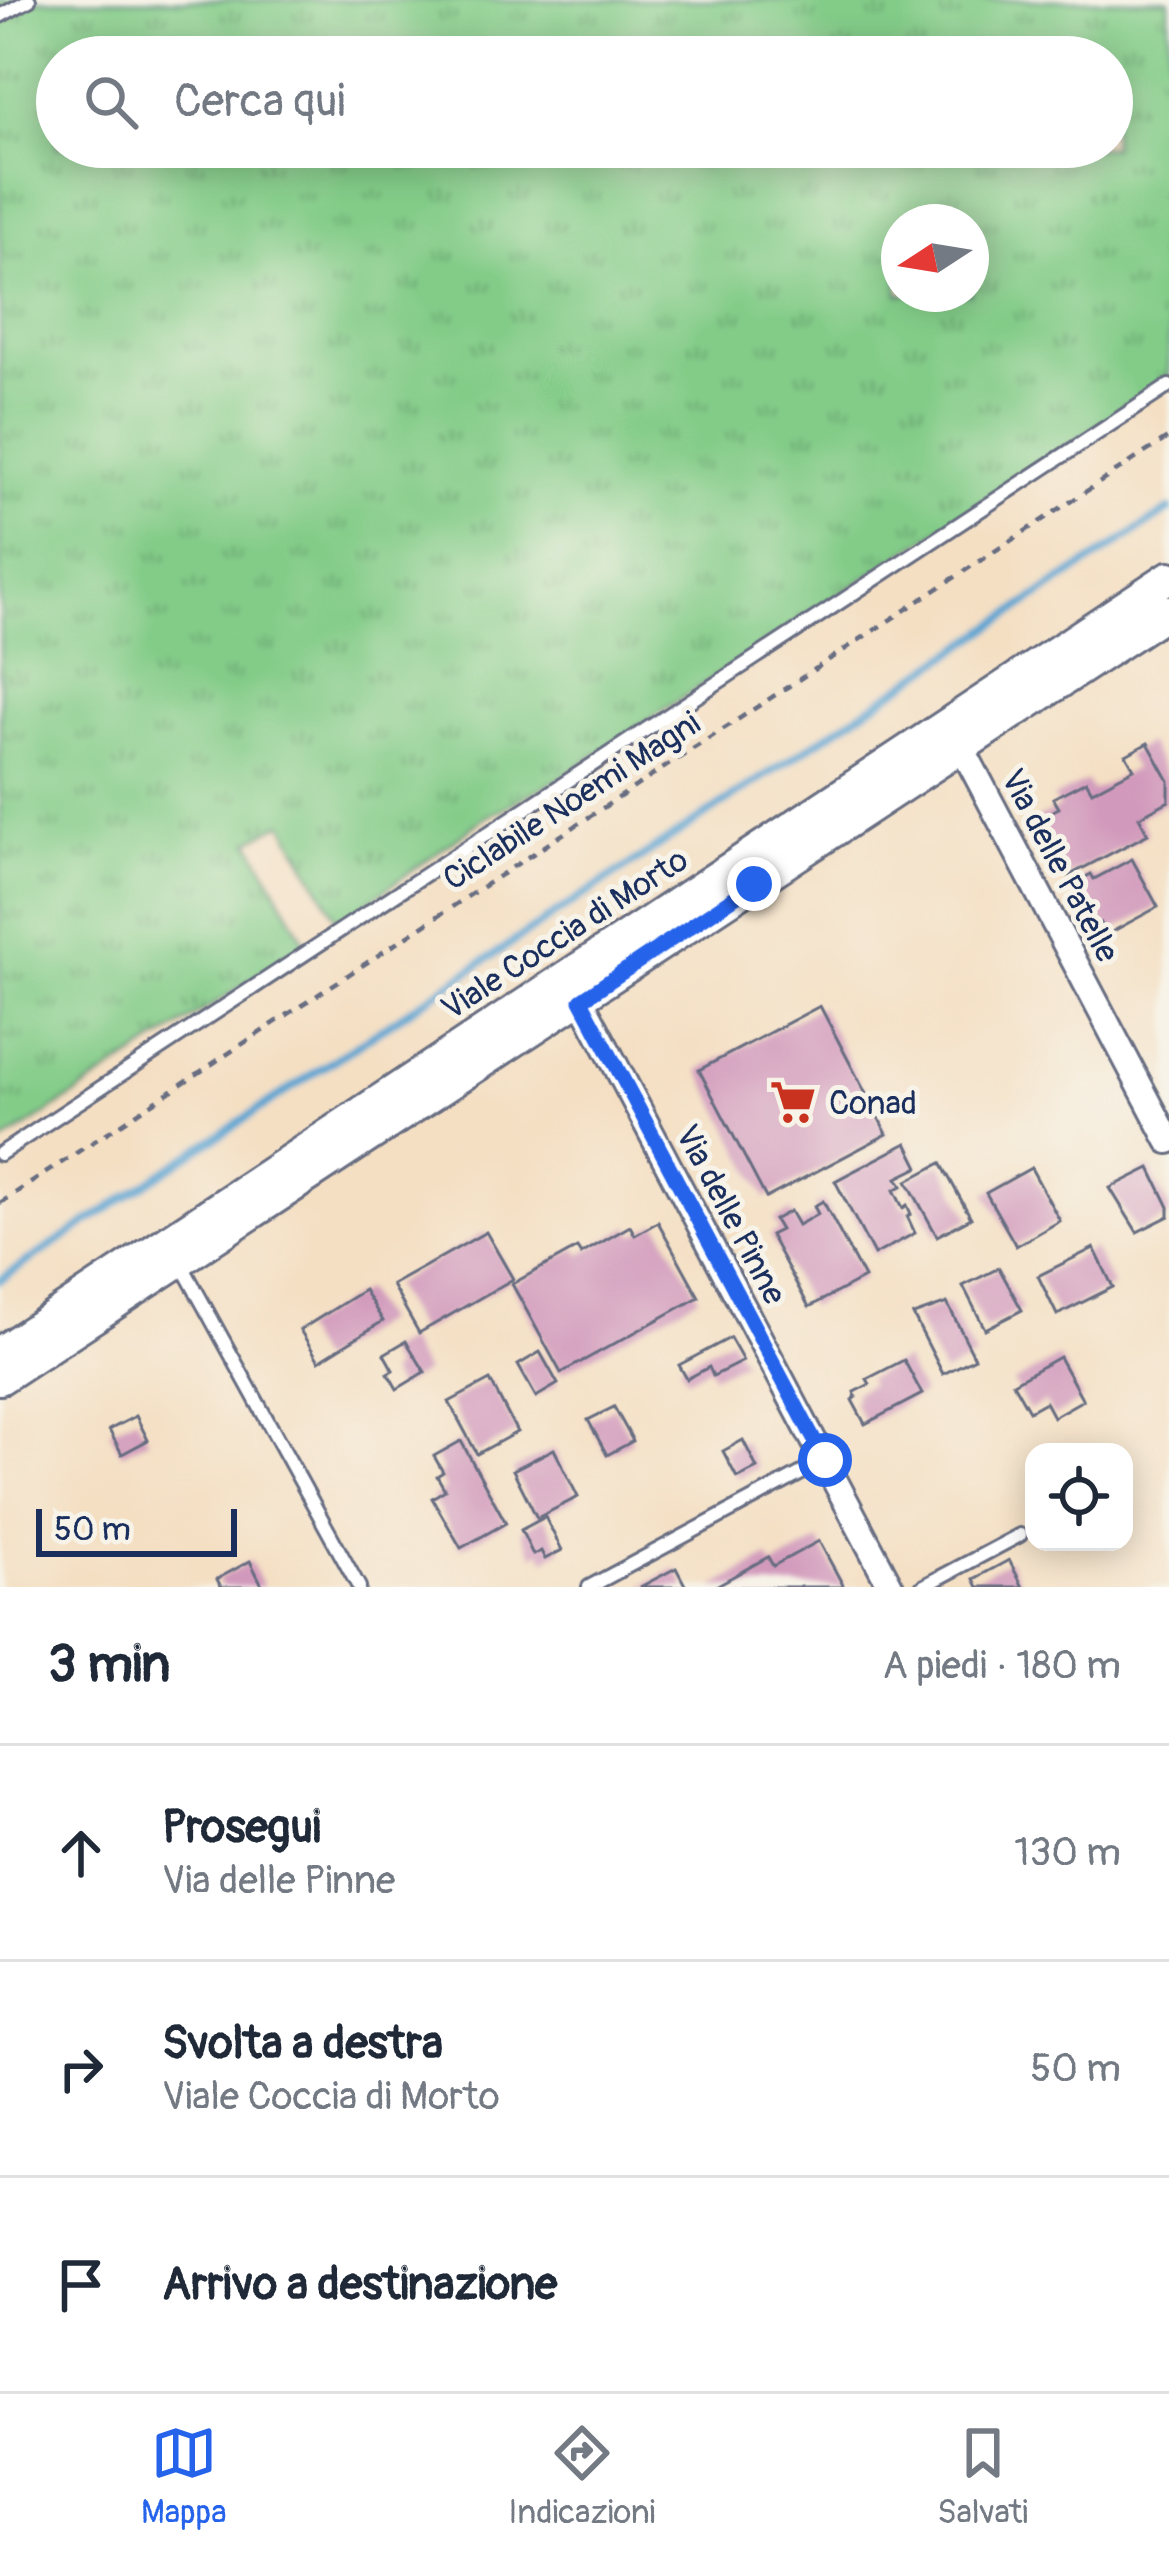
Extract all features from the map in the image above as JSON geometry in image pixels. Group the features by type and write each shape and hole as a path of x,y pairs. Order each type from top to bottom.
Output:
{"street":[{"name":"Viale Coccia di Morto","path":"0,1352 1169,578"},
{"name":"Viale Coccia di Morto","path":"0,1379 1169,611"},
{"name":"Via delle Patelle","path":"961,746 1169,1142"},
{"name":"Via delle Pinne","path":"581,1000 888,1586"}],"lane":[{"path":"0,16 28,0"},
{"path":"0,1154 1169,386"},
{"path":"180,1261 359,1587"},
{"path":"589,1587 825,1460"},
{"path":"922,1587 1019,1535"}],"path":[{"name":"Ciclabile Noemi Magni","path":"0,1203 1169,437"}],"green space":[{"path":"0,0 1169,0 1169,379 557,780 486,817 339,923 283,823 250,841 306,944 0,1144"}],"building":[{"path":"1148,743 1169,781 1169,801 1139,817 1148,834 1068,876 1037,819 1059,808 1053,798 1086,781 1092,791 1134,769 1126,755"},
{"path":"1132,859 1158,907 1106,935 1100,923 1093,927 1071,885"},
{"name":"Conad","path":"820,1006 887,1134 766,1198 699,1070"},
{"path":"907,1143 919,1167 897,1178 902,1186 894,1190 903,1208 907,1205 915,1233 874,1255 835,1181"},
{"path":"941,1163 971,1218 937,1236 907,1181"},
{"path":"1031,1168 1060,1221 1016,1246 986,1193"},
{"path":"1150,1168 1169,1216 1137,1232 1110,1188"},
{"path":"823,1201 864,1278 809,1307 770,1235 780,1230 774,1220 790,1211 798,1225 818,1214 814,1206"},
{"path":"658,1222 699,1297 561,1373 512,1284 577,1248 581,1254 630,1226 635,1235"},
{"path":"486,1232 513,1279 419,1333 392,1285"},
{"path":"1094,1248 1113,1287 1057,1315 1038,1276"},
{"path":"999,1268 1022,1310 985,1329 963,1286"},
{"path":"364,1290 383,1321 319,1361 300,1330"},
{"path":"947,1303 975,1358 943,1374 913,1315"},
{"path":"730,1338 743,1361 713,1376 709,1367 687,1379 679,1365"},
{"path":"406,1341 425,1372 397,1389 384,1354"},
{"path":"540,1352 558,1384 536,1397 518,1365"},
{"path":"1059,1357 1083,1400 1053,1417 1045,1402 1029,1411 1013,1383"},
{"path":"904,1360 922,1394 865,1424 852,1400 854,1392 870,1384 867,1379"},
{"path":"490,1380 517,1432 477,1454 449,1402"},
{"path":"614,1407 633,1441 607,1455 588,1420"},
{"path":"136,1416 148,1440 122,1454 109,1430"},
{"path":"743,1440 757,1468 737,1478 723,1451"},
{"path":"461,1441 506,1523 461,1548 432,1498 445,1490 437,1476 443,1472 434,1456"},
{"path":"554,1449 578,1497 537,1518 513,1470"},
{"path":"545,1517 562,1550 545,1559 541,1551 533,1555 521,1530"},
{"path":"819,1541 844,1587 714,1587 768,1557 773,1566"},
{"path":"1009,1560 1023,1587 978,1587 974,1579"},
{"path":"250,1561 263,1587 221,1587 217,1579"},
{"path":"676,1568 686,1587 640,1587"}],"waterway":[{"path":"0,1280 1169,510"}],"place":[{"name":"Conad","path":"793,1102"}],"route":[{"path":"754,884 581,1000 825,1460"}]}
